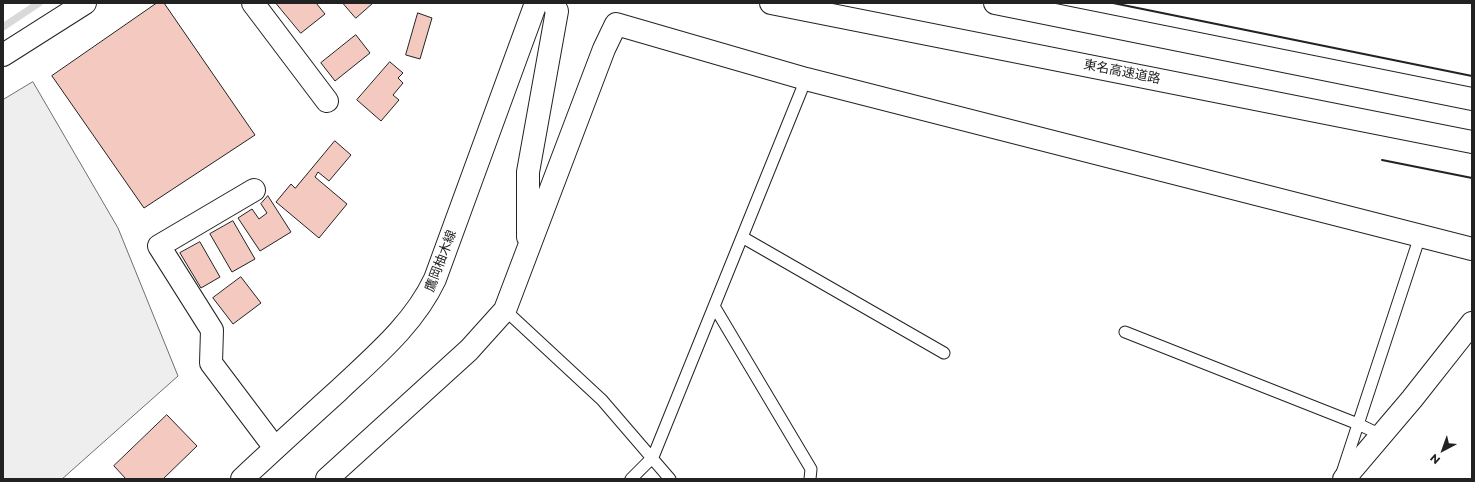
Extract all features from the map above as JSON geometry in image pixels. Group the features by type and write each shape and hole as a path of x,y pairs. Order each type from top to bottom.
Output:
{"main road":[{"path":"3,56 86,3"},
{"path":"253,3 327,101"},
{"name":"鷹岡柚木線","path":"242,479 362,369 400,330 425,300 435,279 536,3"},
{"path":"528,250 528,172 557,11 553,3"},
{"name":"東名高速道路","path":"771,3 1472,142"},
{"path":"995,3 1472,99"},
{"path":"327,479 469,350 506,310 604,49 616,24 806,79 1472,250"},
{"path":"254,190 159,246 212,330 211,363 275,448"},
{"path":"1344,479 1472,323"}],"lane":[{"path":"631,479 652,458 806,79"},
{"path":"1340,479 1420,236"},
{"path":"742,237 944,353"},
{"path":"714,306 811,469 810,479"},
{"path":"506,310 602,400 670,479"},
{"path":"1125,332 1358,424 1381,435"}],"shaded area":[{"path":"33,82 118,228 178,376 62,479 3,479 3,100"}],"building":[{"path":"157,3 164,3 255,135 144,208 52,76"},
{"path":"276,3 316,3 325,14 301,33"},
{"path":"343,3 373,3 356,18"},
{"path":"418,13 432,18 420,59 406,55"},
{"path":"356,35 370,53 335,81 321,63"},
{"path":"390,62 403,73 398,78 403,83 393,95 399,100 381,121 357,100"},
{"path":"335,141 351,155 329,181 318,172 315,177 347,204 319,238 276,202 291,184 295,188"},
{"path":"268,196 291,232 260,251 238,218 252,209 259,219 267,213 261,204"},
{"path":"233,221 255,259 232,272 210,234"},
{"path":"200,242 220,277 201,288 180,253"},
{"path":"241,277 261,303 233,324 213,298"},
{"path":"167,415 197,446 163,479 126,479 114,466"}],"waterway":[{"path":"3,27 39,3"}],"wall":[{"path":"1113,3 1472,76"},
{"path":"1382,160 1472,178"}]}
